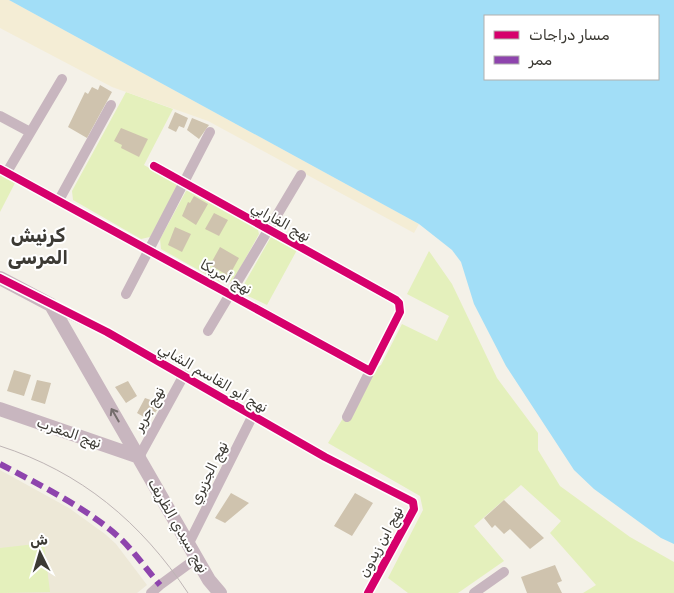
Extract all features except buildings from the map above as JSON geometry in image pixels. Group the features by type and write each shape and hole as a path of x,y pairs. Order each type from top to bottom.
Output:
{"street":[{"path":"3,171 30,132 62,79"},
{"path":"59,200 111,105"},
{"path":"0,116 30,132"},
{"path":"126,294 210,132"},
{"name":"نهج الفارابي","path":"154,166 396,300 399,303 400,312 370,371"},
{"name":"نهج أمريكا","path":"3,171 370,371"},
{"path":"208,331 301,175"},
{"name":"نهج أبو القاسم الشابي","path":"0,278 107,332 325,457 413,502"},
{"name":"نهج سيدي الظريف","path":"52,305 209,580 220,593"},
{"path":"347,417 370,371"},
{"name":"نهج جرير","path":"139,457 184,375"},
{"name":"نهج المغرب","path":"0,409 139,457"},
{"name":"نهج الجزيري","path":"189,543 252,415"},
{"name":"نهج ابن زيدون","path":"368,593 414,509 413,502"},
{"path":"151,593 190,563"},
{"path":"474,593 504,572"}],"shaded area":[{"path":"0,470 69,508 105,534 116,544 147,585 137,593 0,593"}],"green space":[{"path":"126,92 173,109 144,165 176,183 177,188 150,237 141,239 73,200 72,191"},
{"path":"0,175 15,183 0,212"},
{"path":"193,189 257,226 259,234 233,281 220,282 161,249 160,239 186,191"},
{"path":"272,235 297,250 267,305 246,295 243,286"},
{"path":"429,251 452,284 497,378 538,433 538,450 560,486 630,537 674,562 674,593 583,593 596,585 550,533 561,521 521,485 474,526 504,561 458,593 408,593 388,578 423,510 420,496 328,443 372,370 381,365 402,324 437,341 449,316 407,294"},
{"path":"44,543 50,592 0,593 0,548"}],"sand":[{"path":"0,0 9,0 419,224 414,233 208,121 112,87 0,28"}],"water":[{"path":"9,0 674,0 674,544 661,538 594,489 574,470 506,366 474,304 461,262 452,250 419,224"}],"tram line":[{"path":"0,446 57,470 83,485 107,503 150,544 170,567 188,593"}],"marked path":[{"path":"0,464 64,498 95,518 127,545 160,585"}],"cycle path":[{"path":"0,169 370,371 400,312 399,303 396,300 154,166"},
{"path":"0,278 107,332 325,457 413,502 414,509 368,593"}],"district":[{"name":"كرنيش المرسى","path":"38,246"}]}
